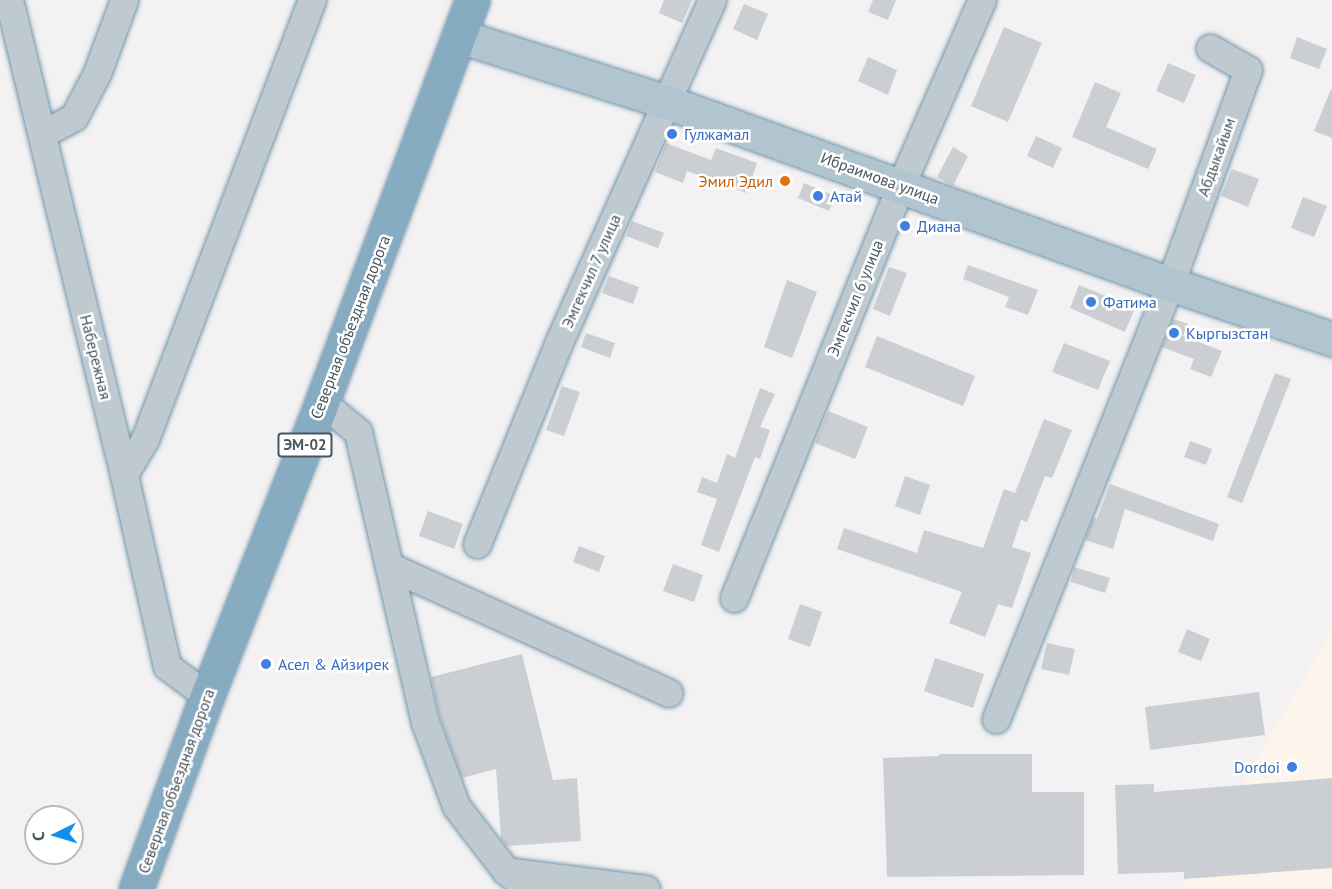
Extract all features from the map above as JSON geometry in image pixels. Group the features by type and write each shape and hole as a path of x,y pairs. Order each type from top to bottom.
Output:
{"highway":[{"name":"Северная объездная дорога","path":"136,889 207,696 322,402 472,0"}],"main road":[{"name":"Ибраимова улица","path":"459,36 667,102 1170,284 1332,339"}],"street":[{"name":"Набережная","path":"9,0 124,474 167,666 207,696"},
{"path":"42,134 74,117 97,73 124,0"},
{"path":"124,474 145,439 312,0"},
{"name":"Эмгекчил 7 улица","path":"477,544 559,342 712,0"},
{"name":"Эмгекчил 6 улица","path":"734,598 901,185 982,0"},
{"name":"Абдыкайым","path":"1170,284 1248,70 1210,48"},
{"path":"996,719 1170,284"},
{"path":"322,402 358,432 425,722 456,806 503,880 528,889"},
{"path":"389,566 669,693"},
{"path":"503,880 646,889"}],"shaded area":[{"name":"Dordoi","path":"1332,625 1332,889 1182,889 1324,644"}],"building":[{"path":"664,0 692,0 682,23 659,13"},
{"path":"873,0 896,0 888,20 868,12"},
{"path":"744,4 768,14 757,40 733,29"},
{"path":"1004,27 1042,43 1008,122 971,106"},
{"path":"1297,37 1327,49 1319,69 1290,58"},
{"path":"868,57 897,70 888,95 858,81"},
{"path":"1168,63 1196,75 1184,103 1156,91"},
{"path":"1095,82 1121,93 1106,127 1157,149 1148,169 1072,137"},
{"path":"1332,89 1332,138 1314,131"},
{"path":"1036,136 1062,148 1053,168 1027,156"},
{"path":"666,143 711,160 716,148 757,163 747,193 687,171 683,183 655,172"},
{"path":"953,147 968,156 953,186 937,177"},
{"path":"1232,169 1259,179 1248,207 1221,196"},
{"path":"804,183 835,196 829,211 798,198"},
{"path":"1303,197 1327,206 1314,237 1291,228"},
{"path":"632,221 664,233 658,248 626,236"},
{"path":"968,265 1038,290 1028,315 1005,307 1009,297 963,279"},
{"path":"889,267 907,273 890,316 873,309"},
{"path":"609,276 639,287 633,304 602,293"},
{"path":"787,280 817,292 792,358 764,347"},
{"path":"1079,285 1135,308 1125,332 1070,308"},
{"path":"1173,319 1188,324 1183,336 1222,351 1211,377 1190,369 1194,359 1162,347"},
{"path":"586,333 615,343 610,358 581,347"},
{"path":"877,336 975,376 963,406 865,367"},
{"path":"1064,343 1110,361 1098,390 1052,372"},
{"path":"1275,373 1291,379 1242,503 1227,497"},
{"path":"562,386 580,392 564,436 546,430"},
{"path":"760,388 775,394 760,427 770,430 760,459 755,457 719,552 701,545 717,499 697,492 702,477 717,483 727,454 735,458"},
{"path":"828,411 868,427 855,459 815,443"},
{"path":"1044,419 1072,430 1052,478 1045,476 1027,522 1021,520 1012,547 1031,553 1012,608 998,604 985,637 949,623 962,592 837,549 844,528 917,553 924,530 983,548 1004,489 1015,493"},
{"path":"1190,441 1212,449 1206,465 1184,457"},
{"path":"905,476 930,485 920,515 895,506"},
{"path":"1110,484 1219,524 1213,541 1125,509 1113,549 1085,540 1093,518 1097,519"},
{"path":"428,511 463,524 454,549 419,536"},
{"path":"579,546 605,556 599,572 573,562"},
{"path":"673,564 703,575 694,602 663,591"},
{"path":"1074,567 1110,578 1105,593 1071,582"},
{"path":"800,604 822,612 810,647 788,639"},
{"path":"1187,629 1210,639 1201,661 1178,652"},
{"path":"1047,643 1075,649 1069,675 1041,669"},
{"path":"522,654 553,780 577,778 581,841 507,846 501,839 496,769 462,778 440,717 431,677"},
{"path":"935,658 984,674 973,708 924,691"},
{"path":"1259,692 1265,735 1150,750 1145,707"},
{"path":"939,754 1032,754 1032,792 1084,792 1084,875 887,877 883,758 939,756"},
{"path":"1332,778 1332,868 1184,879 1184,872 1118,874 1115,785 1154,784 1154,792"}],"place":[{"name":"Гулжамал","path":"672,134"},
{"name":"Эмил Эдил","path":"785,181"},
{"name":"Атай","path":"818,196"},
{"name":"Диана","path":"905,226"},
{"name":"Фатима","path":"1091,302"},
{"name":"Кыргызстан","path":"1174,333"},
{"name":"Асел & Айзирек","path":"266,664"},
{"name":"Dordoi","path":"1292,767"}]}
